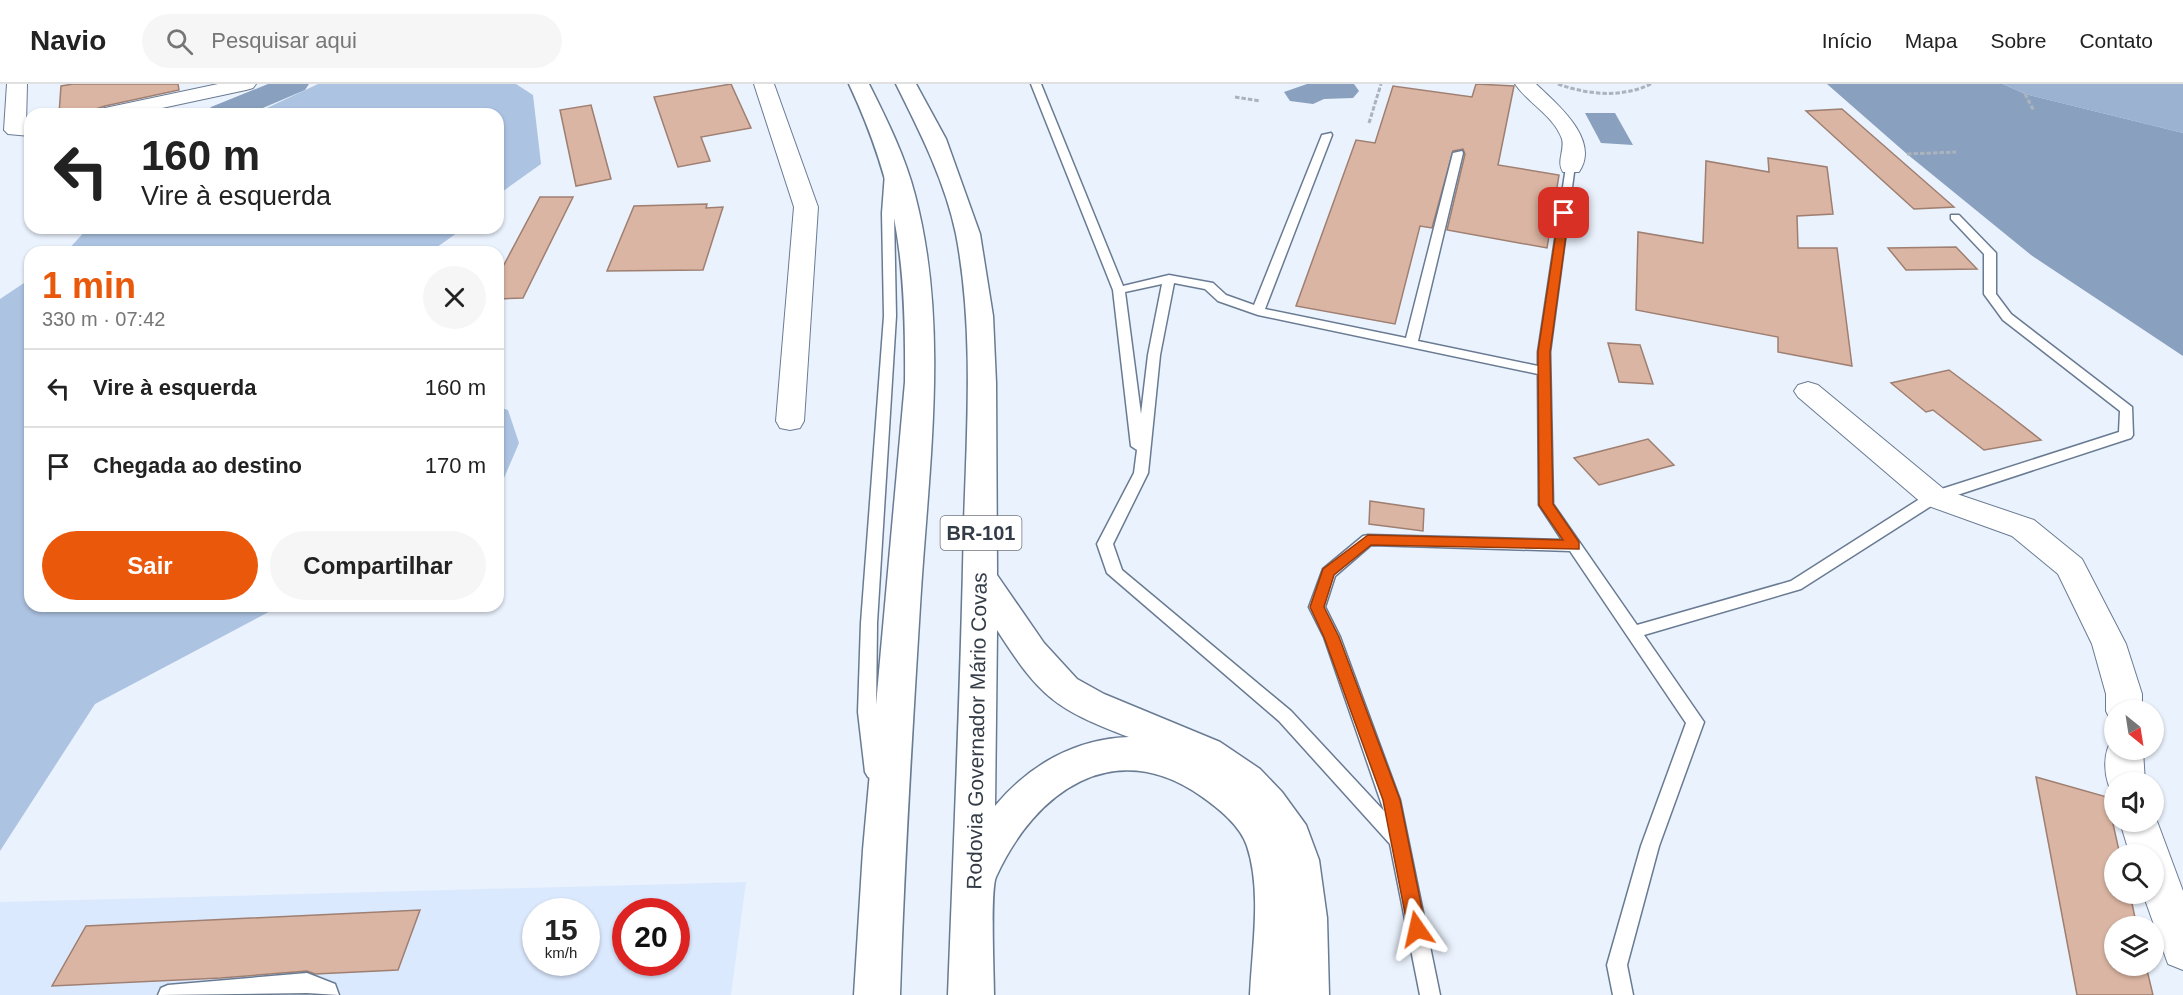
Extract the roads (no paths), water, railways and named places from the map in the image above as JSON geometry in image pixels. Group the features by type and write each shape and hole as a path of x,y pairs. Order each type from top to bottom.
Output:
{"highway":[{"path":"859,84 891,155 909,212 920,309 919,382 884,850 877,995"},
{"name":"Rodovia Governador Mário Covas","path":"906,84 935,139 951,180 968,234 975,274 982,383 971,995"},
{"path":"980,577 1031,653 1064,689 1113,714 1174,738 1225,762 1247,780 1270,805 1292,840 1305,914 1306,995"},
{"path":"973,877 1000,832 1023,803 1052,777 1080,762 1128,751 1149,753 1167,760 1192,770 1219,787 1243,807 1260,828 1268,846 1272,868 1273,995"}],"street":[{"path":"17,84 15,130 24,130"},
{"path":"133,108 246,84"},
{"path":"764,84 806,207 800,315 790,421"},
{"path":"1525,84 1555,113 1573,140 1571,167"},
{"path":"1808,391 1934,497 2023,528 2071,567 2109,644 2124,700"},
{"path":"2164,895 2183,950"}],"lane":[{"path":"1036,84 1119,290 1141,473"},
{"path":"1258,311 1327,135"},
{"path":"1411,342 1458,153"},
{"path":"1571,167 1544,352 1546,505 1695,722 1650,846 1617,965 1623,995"},
{"path":"1634,632 1796,585 1934,497 2126,435 2127,410 2007,317 1989,294 1989,253 1955,218"},
{"path":"1119,290 1169,279 1209,286 1222,298 1258,311 1544,370"},
{"path":"1169,279 1154,355 1141,473 1105,544 1115,573 1285,716 1400,841"},
{"path":"1430,995 1391,800 1332,637 1317,607 1328,573 1368,540 1574,546"},
{"path":"168,995 307,983 328,991 329,995"}],"waterway":[{"path":"236,108 294,84"}]}
